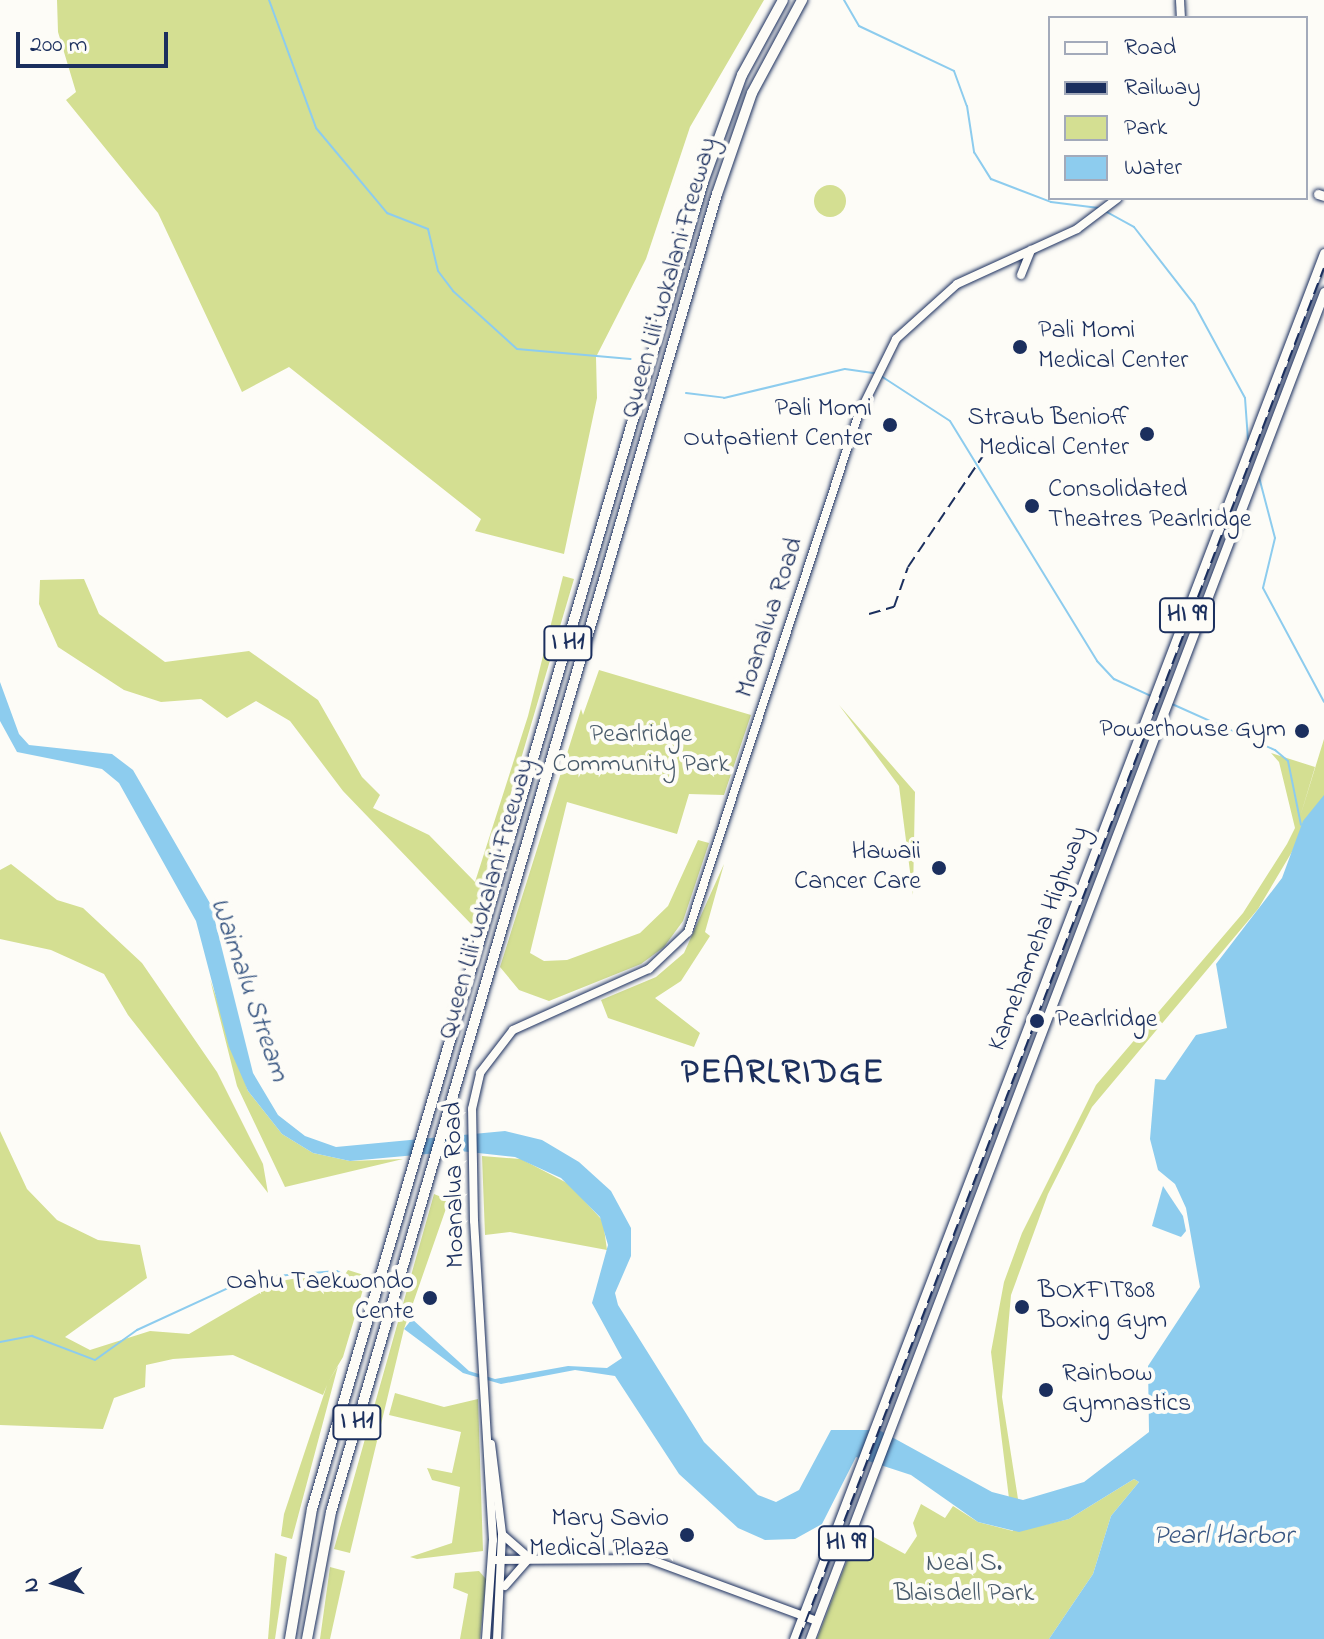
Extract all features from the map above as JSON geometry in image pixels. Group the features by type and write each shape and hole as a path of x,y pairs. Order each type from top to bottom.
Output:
{"highway":[{"name":"Queen Liliʻuokalani Freeway","path":"287,1639 312,1509 714,146 742,75 783,0"},
{"name":"Queen Liliʻuokalani Freeway","path":"307,1639 331,1512 732,144 802,0"}],"main road":[{"name":"Moanalua Road","path":"486,1639 502,1534 485,1379 472,1157 478,1078 507,1035 649,969 688,932 870,384 903,332 941,295 1099,216 1117,200"},
{"path":"1021,275 1031,249"},
{"name":"Kamehameha Highway","path":"794,1639 1248,460 1324,253"},
{"name":"Kamehameha Highway","path":"810,1639 1324,292"},
{"path":"1261,424 1281,407 1277,379"},
{"path":"1222,521 1225,558"},
{"path":"1215,540 1225,558"},
{"name":"Moanalua Road","path":"491,1443 501,1597 497,1639"},
{"path":"502,1534 530,1558"},
{"path":"501,1597 511,1573 530,1558"},
{"path":"498,1560 649,1559 817,1621"}],"green space":[{"path":"57,0 764,0 690,127 646,259 596,357 597,398 564,554 475,531 481,519 289,367 242,392 158,213 66,100 76,92 58,32"},
{"path":"830,185 841,190 846,201 841,212 830,217 819,212 814,201 819,190"},
{"path":"563,576 574,579 472,925 343,791 290,721 256,701 227,718 201,699 161,702 124,690 58,647 39,604 40,580 84,579 99,614 165,662 249,651 318,700 362,777 380,795 373,808 429,835 475,882 528,716"},
{"name":"Pearlridge Community Park","path":"599,670 751,715 724,795 689,794 677,834 567,802 530,953 544,961 567,960 640,933 668,906 698,840 709,843 683,921 664,947 641,964 549,1001 519,990 500,967 581,709 583,715"},
{"path":"839,705 915,792 913,895 899,786"},
{"name":"Neal S. Blaisdell Park","path":"1324,739 1324,798 1258,909 1092,1107 1048,1194 1011,1295 1002,1397 1018,1499 1035,1527 1069,1519 1134,1479 1139,1482 1111,1516 1093,1574 1049,1639 817,1639 859,1529 905,1554 917,1536 913,1523 921,1504 945,1518 953,1506 978,1522 1013,1531 991,1352 1004,1282 1022,1233 1096,1085 1243,913 1287,844 1295,828 1279,762 1271,753 1315,767 1300,817"},
{"path":"11,864 57,900 83,908 142,963 217,1072 263,1164 268,1193 128,1015 104,974 51,950 0,939 0,870"},
{"path":"724,864 705,932 710,936 681,981 655,998 700,1033 694,1047 608,1018 601,1000 656,977 684,953"},
{"path":"210,979 248,1091 282,1134 313,1153 350,1161 403,1159 285,1187 237,1086"},
{"path":"0,1131 27,1189 57,1220 98,1240 140,1245 147,1278 65,1337 90,1350 150,1331 189,1334 280,1281 304,1277 339,1283 348,1270 367,1276 343,1357 328,1382 338,1366 292,1539 281,1536 284,1514 327,1385 323,1395 233,1355 173,1359 146,1365 145,1387 114,1398 103,1429 0,1425"},
{"path":"482,1156 521,1159 569,1184 603,1221 607,1250 510,1232 485,1235"},
{"path":"434,1194 449,1200 404,1329 350,1553 334,1549"},
{"path":"395,1393 444,1407 478,1399 483,1551 417,1559 410,1557 452,1543 460,1487 432,1480 427,1468 452,1473 461,1432 389,1415"},
{"path":"275,1553 287,1557 275,1639 268,1639"},
{"path":"330,1567 345,1571 330,1639 320,1639"},
{"path":"479,1571 486,1579 480,1639 460,1639 468,1594 453,1588 455,1573"}],"water":[{"name":"Pearl Harbor","path":"0,682 19,734 29,745 112,754 133,770 211,905 253,1073 278,1115 305,1136 336,1147 505,1131 542,1140 579,1162 611,1191 631,1228 631,1256 615,1293 618,1305 704,1442 758,1495 776,1502 799,1490 831,1430 879,1430 992,1492 1023,1500 1084,1482 1149,1432 1148,1366 1200,1287 1186,1208 1175,1184 1158,1170 1150,1139 1155,1079 1165,1080 1196,1035 1227,1028 1216,964 1282,878 1303,821 1324,795 1324,1639 1049,1639 1093,1574 1111,1516 1139,1482 1134,1479 1069,1519 1019,1532 978,1522 911,1475 856,1457 822,1524 795,1539 765,1540 738,1528 679,1474 615,1376 575,1370 501,1384 463,1373 404,1329 412,1319 469,1371 495,1379 568,1366 607,1368 622,1358 592,1303 608,1245 600,1217 561,1178 515,1157 460,1151 350,1161 313,1153 282,1134 248,1091 229,1047 196,921 119,783 102,769 17,752 0,721"},
{"path":"1163,1186 1183,1216 1186,1231 1181,1237 1152,1226"}],"waterway":[{"path":"269,0 316,128 387,213 428,229 438,271 453,291 517,349 631,359"},
{"path":"844,0 859,26 954,71 967,106 974,152 991,179 1051,202 1099,208"},
{"path":"1105,211 1134,227 1194,304 1245,398 1248,440"},
{"path":"686,393 724,398 845,369 875,373"},
{"path":"881,376 950,421 1097,661 1114,679 1151,696"},
{"path":"1259,477 1275,538 1263,588 1324,702"},
{"path":"1172,704 1275,750 1288,761 1301,825"},
{"path":"0,1342 32,1336 95,1360 137,1330 250,1278 337,1271 364,1286"}],"railway":[{"path":"799,1639 1324,268"},
{"path":"869,614 894,607 908,567 987,450 1008,444 1023,456"}],"place":[{"name":"Pali Momi Medical Center","path":"1020,347"},
{"name":"Pali Momi Outpatient Center","path":"890,425"},
{"name":"Straub Benioff Medical Center","path":"1147,434"},
{"name":"Consolidated Theatres Pearlridge","path":"1032,506"},
{"name":"Powerhouse Gym","path":"1302,731"},
{"name":"Hawaii Cancer Care","path":"939,868"},
{"name":"Pearlridge","path":"1037,1021"},
{"name":"Oahu Taekwondo Cente","path":"430,1298"},
{"name":"BOXFIT808 Boxing Gym","path":"1022,1307"},
{"name":"Rainbow Gymnastics","path":"1046,1390"},
{"name":"Mary Savio Medical Plaza","path":"687,1535"}],"district":[{"name":"PEARLRIDGE","path":"783,1075"}],"water label":[{"name":"Waimalu Stream","path":"248,990"}]}
